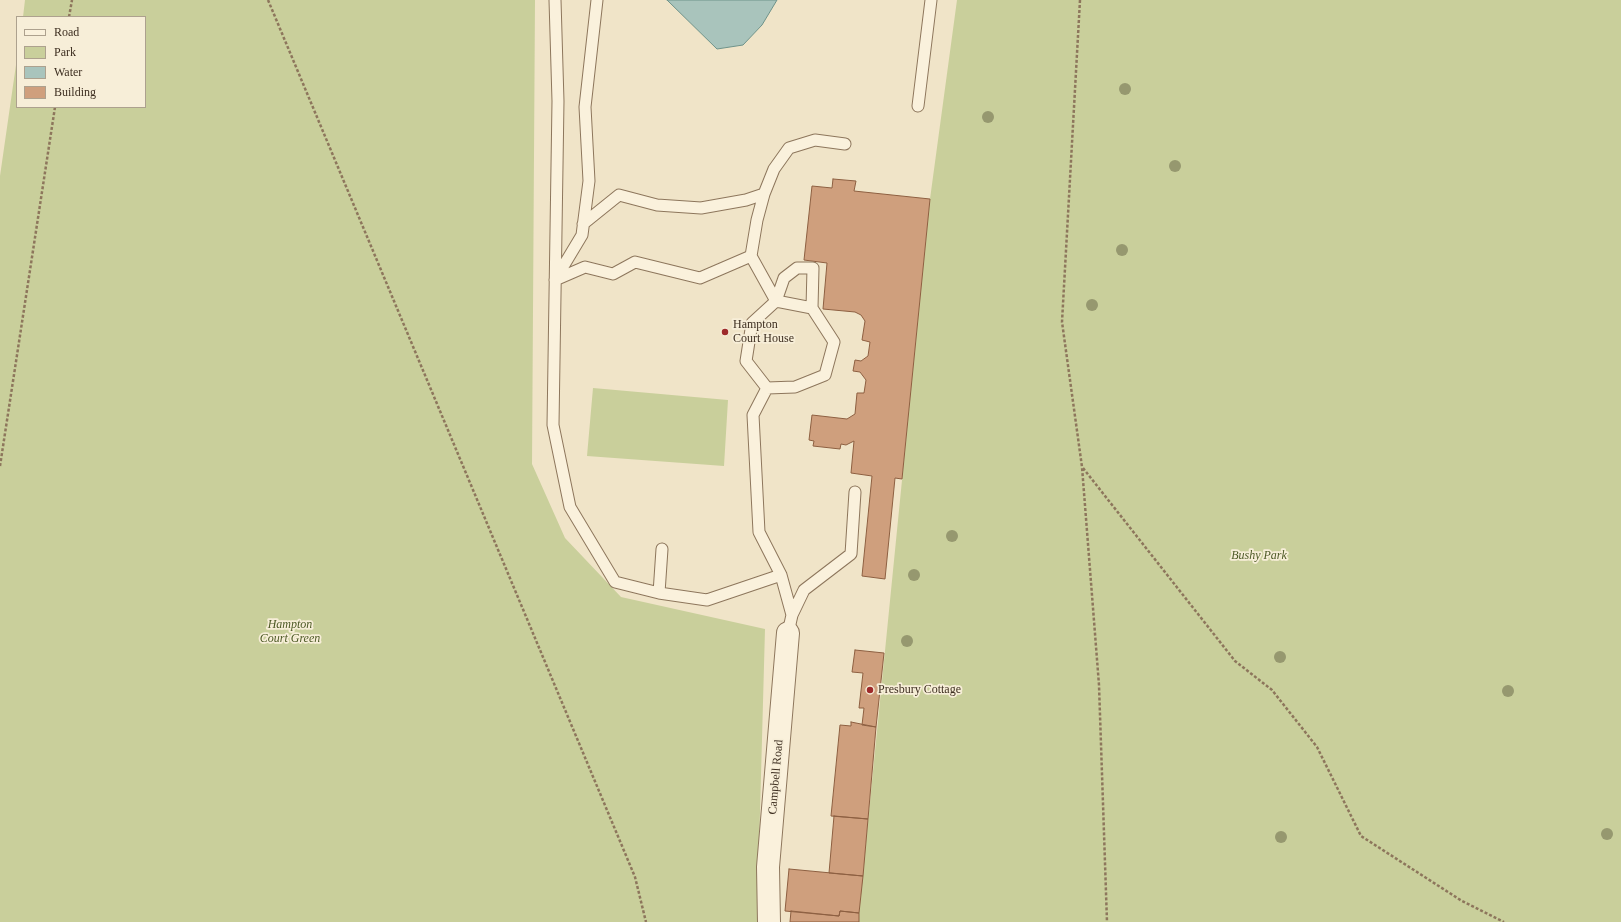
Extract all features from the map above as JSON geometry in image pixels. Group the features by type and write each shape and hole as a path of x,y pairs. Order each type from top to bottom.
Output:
{"street":[{"name":"Campbell Road","path":"769,922 768,867 790,624"}],"lane":[{"path":"555,0 558,101 553,425 570,506 614,582 659,593 707,600 781,575"},
{"path":"555,280 582,235 589,181 585,107 597,0"},
{"path":"918,106 931,0"},
{"path":"812,308 776,300 751,256 757,220 764,194 774,169 789,148 815,140 846,144"},
{"path":"583,224 619,195 657,205 701,208 746,200 764,194"},
{"path":"555,280 585,267 613,274 635,262 700,278 751,256"},
{"path":"797,268 813,268 812,308 834,342 825,375 795,387 767,388 746,361 752,323 776,300 784,278 797,268"},
{"path":"767,388 753,415 759,532 781,575 790,624"},
{"path":"790,624 804,590 851,554 855,492"},
{"path":"659,593 662,549"}],"path":[{"path":"69,16 72,0"},
{"path":"268,0 635,877 646,922"},
{"path":"1080,0 1062,322 1082,467 1099,685 1107,922"},
{"path":"0,466 55,108"},
{"path":"1082,467 1235,661 1272,690 1317,747 1361,836 1462,901 1504,922"}],"green space":[{"name":"Hampton Court Green","path":"25,0 535,0 532,464 565,538 621,597 765,629 757,922 0,922 0,176 16,65 16,108 146,108 146,16 23,16"},
{"name":"Bushy Park","path":"957,0 1621,0 1621,922 858,922 930,199"},
{"path":"593,388 728,400 724,466 587,456"}],"water":[{"path":"667,0 777,0 762,25 743,45 717,49"}],"building":[{"path":"833,179 856,181 854,191 930,199 902,479 895,478 885,579 862,576 872,476 851,473 854,441 846,445 841,444 840,449 813,446 814,441 809,440 812,415 847,419 855,414 857,393 864,393 866,380 860,372 853,371 855,360 861,361 868,356 870,342 862,340 865,321 861,315 855,312 823,309 827,263 804,260 812,186 832,188"},
{"name":"Presbury Cottage","path":"855,650 884,653 876,727 862,725 864,708 859,708 863,673 852,672"},
{"path":"851,722 876,727 868,819 831,816 840,725 851,726"},
{"path":"834,816 868,819 863,876 829,873"},
{"path":"789,869 863,876 859,913 840,911 839,916 785,911"},
{"path":"791,911 839,916 840,911 859,913 859,922 790,922"}],"place":[{"name":"Hampton Court House","path":"725,332"},
{"name":"Presbury Cottage","path":"870,690"}]}
